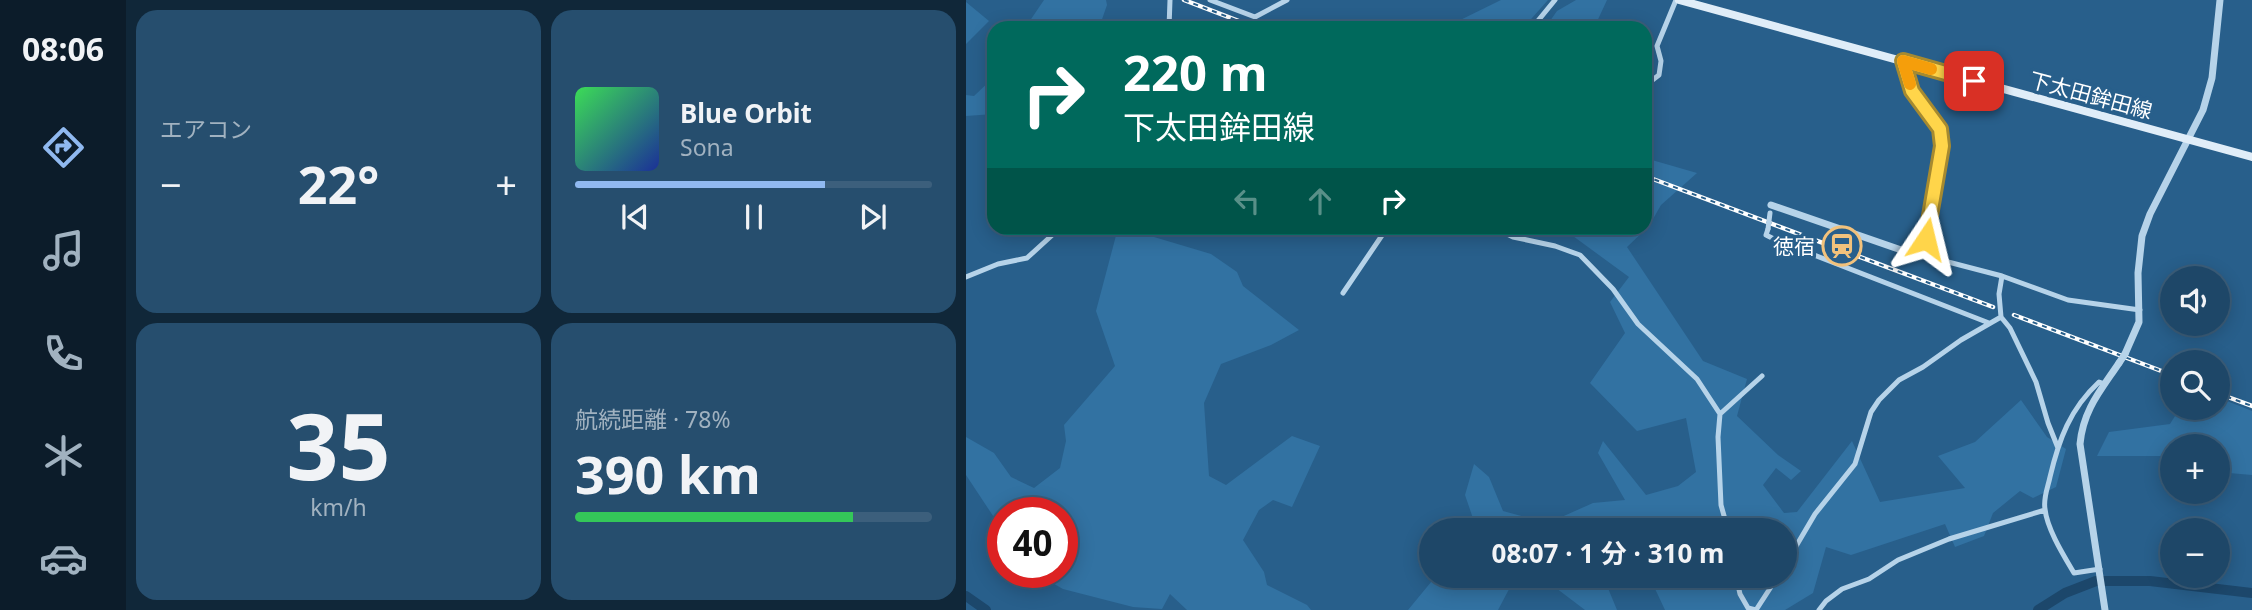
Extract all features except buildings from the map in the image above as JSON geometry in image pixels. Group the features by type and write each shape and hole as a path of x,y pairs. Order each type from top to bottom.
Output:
{"main road":[{"name":"下太田鉾田線","path":"1677,0 2252,157"}],"street":[{"path":"1170,0 1170,21"},
{"path":"1210,0 1255,17 1287,0"},
{"path":"1538,21 1555,0"},
{"path":"1652,81 1660,75 1661,61 1657,46 1677,0"},
{"path":"2105,610 2080,444 2081,430 2090,405 2125,354 2137,329 2142,236 2150,214 2203,110 2212,78 2220,0"},
{"path":"1903,61 1912,91 1940,129 1942,146 1926,239 1921,248 1907,251"},
{"path":"1989,323 1777,242 1766,235 1770,209 1907,251 2002,276 2068,300 2140,310"},
{"path":"966,277 998,264 1027,258 1052,235"},
{"path":"1343,293 1382,235"},
{"path":"1509,235 1580,255 1613,289 1639,324 1697,379 1720,414 1718,437 1721,505 1725,518"},
{"path":"2002,276 1999,294 2001,317 2010,328 2036,382 2058,448"},
{"path":"1797,545 1815,514 1856,464 1871,412 1879,400 1899,380 2001,317"},
{"path":"1720,414 1762,376"},
{"path":"2100,572 2074,573 2064,558 2045,510 2058,448 2068,418 2079,402 2099,382 2105,384"},
{"path":"1819,610 1842,589 1869,579 1898,560 1961,535 2045,510"},
{"path":"1739,588 1748,608 1756,610 1770,588"}],"shaded area":[{"path":"1044,0 1106,0 1101,21 1030,21"},
{"path":"1501,0 1548,0 1529,21 1458,21"},
{"path":"1576,0 1607,0 1597,21 1550,21 1557,11"},
{"path":"966,2 989,21 966,44"},
{"path":"987,84 987,114 966,116 966,95 974,96"},
{"path":"1652,160 1697,173 1661,205 1652,221"},
{"path":"1116,235 1154,235 1211,254 1237,272 1243,286 1299,330 1271,345 1221,364 1204,403 1209,476 1226,485 1292,436 1320,446 1292,507 1273,500 1259,510 1243,540 1264,572 1267,585 1307,605 1311,610 1187,610 1170,594 1162,609 1133,607 1063,589 1078,588 1078,497 987,497 987,507 966,475 966,437 994,453 1011,477 1034,488 1060,468 1066,441 1064,425 1115,366 1096,311"},
{"path":"1572,235 1640,235 1627,247 1703,361 1747,379 1737,416 1778,455 1801,471 1791,480 1776,468 1763,485 1784,513 1797,512 1852,441 1880,502 1965,488 1938,456 1975,442 2021,400 2047,437 2066,449 2056,487 2033,498 2020,491 1993,513 1984,536 1955,547 1945,524 1851,555 1826,547 1813,593 1785,610 1665,610 1655,588 1797,588 1797,518 1559,518 1593,503 1625,500 1598,453 1603,441 1646,495 1678,486 1696,472 1686,418 1637,431 1590,383 1625,333 1610,302 1629,277"},
{"path":"2230,402 2252,411 2252,475 2230,473 2230,434 2160,434 2160,456 2097,456 2109,432 2170,424 2172,420 2230,420"},
{"path":"1474,464 1489,477 1503,511 1529,518 1473,518 1465,495"},
{"path":"1426,588 1510,588 1498,610 1408,610"},
{"path":"1556,588 1608,588 1617,610 1585,610"}],"waterway":[{"path":"2038,610 2065,593 2096,581 2150,581 2252,593"},
{"path":"966,596 986,610"}],"railway":[{"path":"1184,0 1239,21"},
{"path":"1652,179 1993,307"},
{"path":"2014,315 2160,370"},
{"path":"2230,398 2252,406"}],"slow traffic":[{"path":"1910,84 1903,61 1931,69"}],"place":[{"name":"徳宿","path":"1842,246"}],"route":[{"path":"1926,239 1942,146 1940,129 1912,91 1903,61 1974,81"}]}
